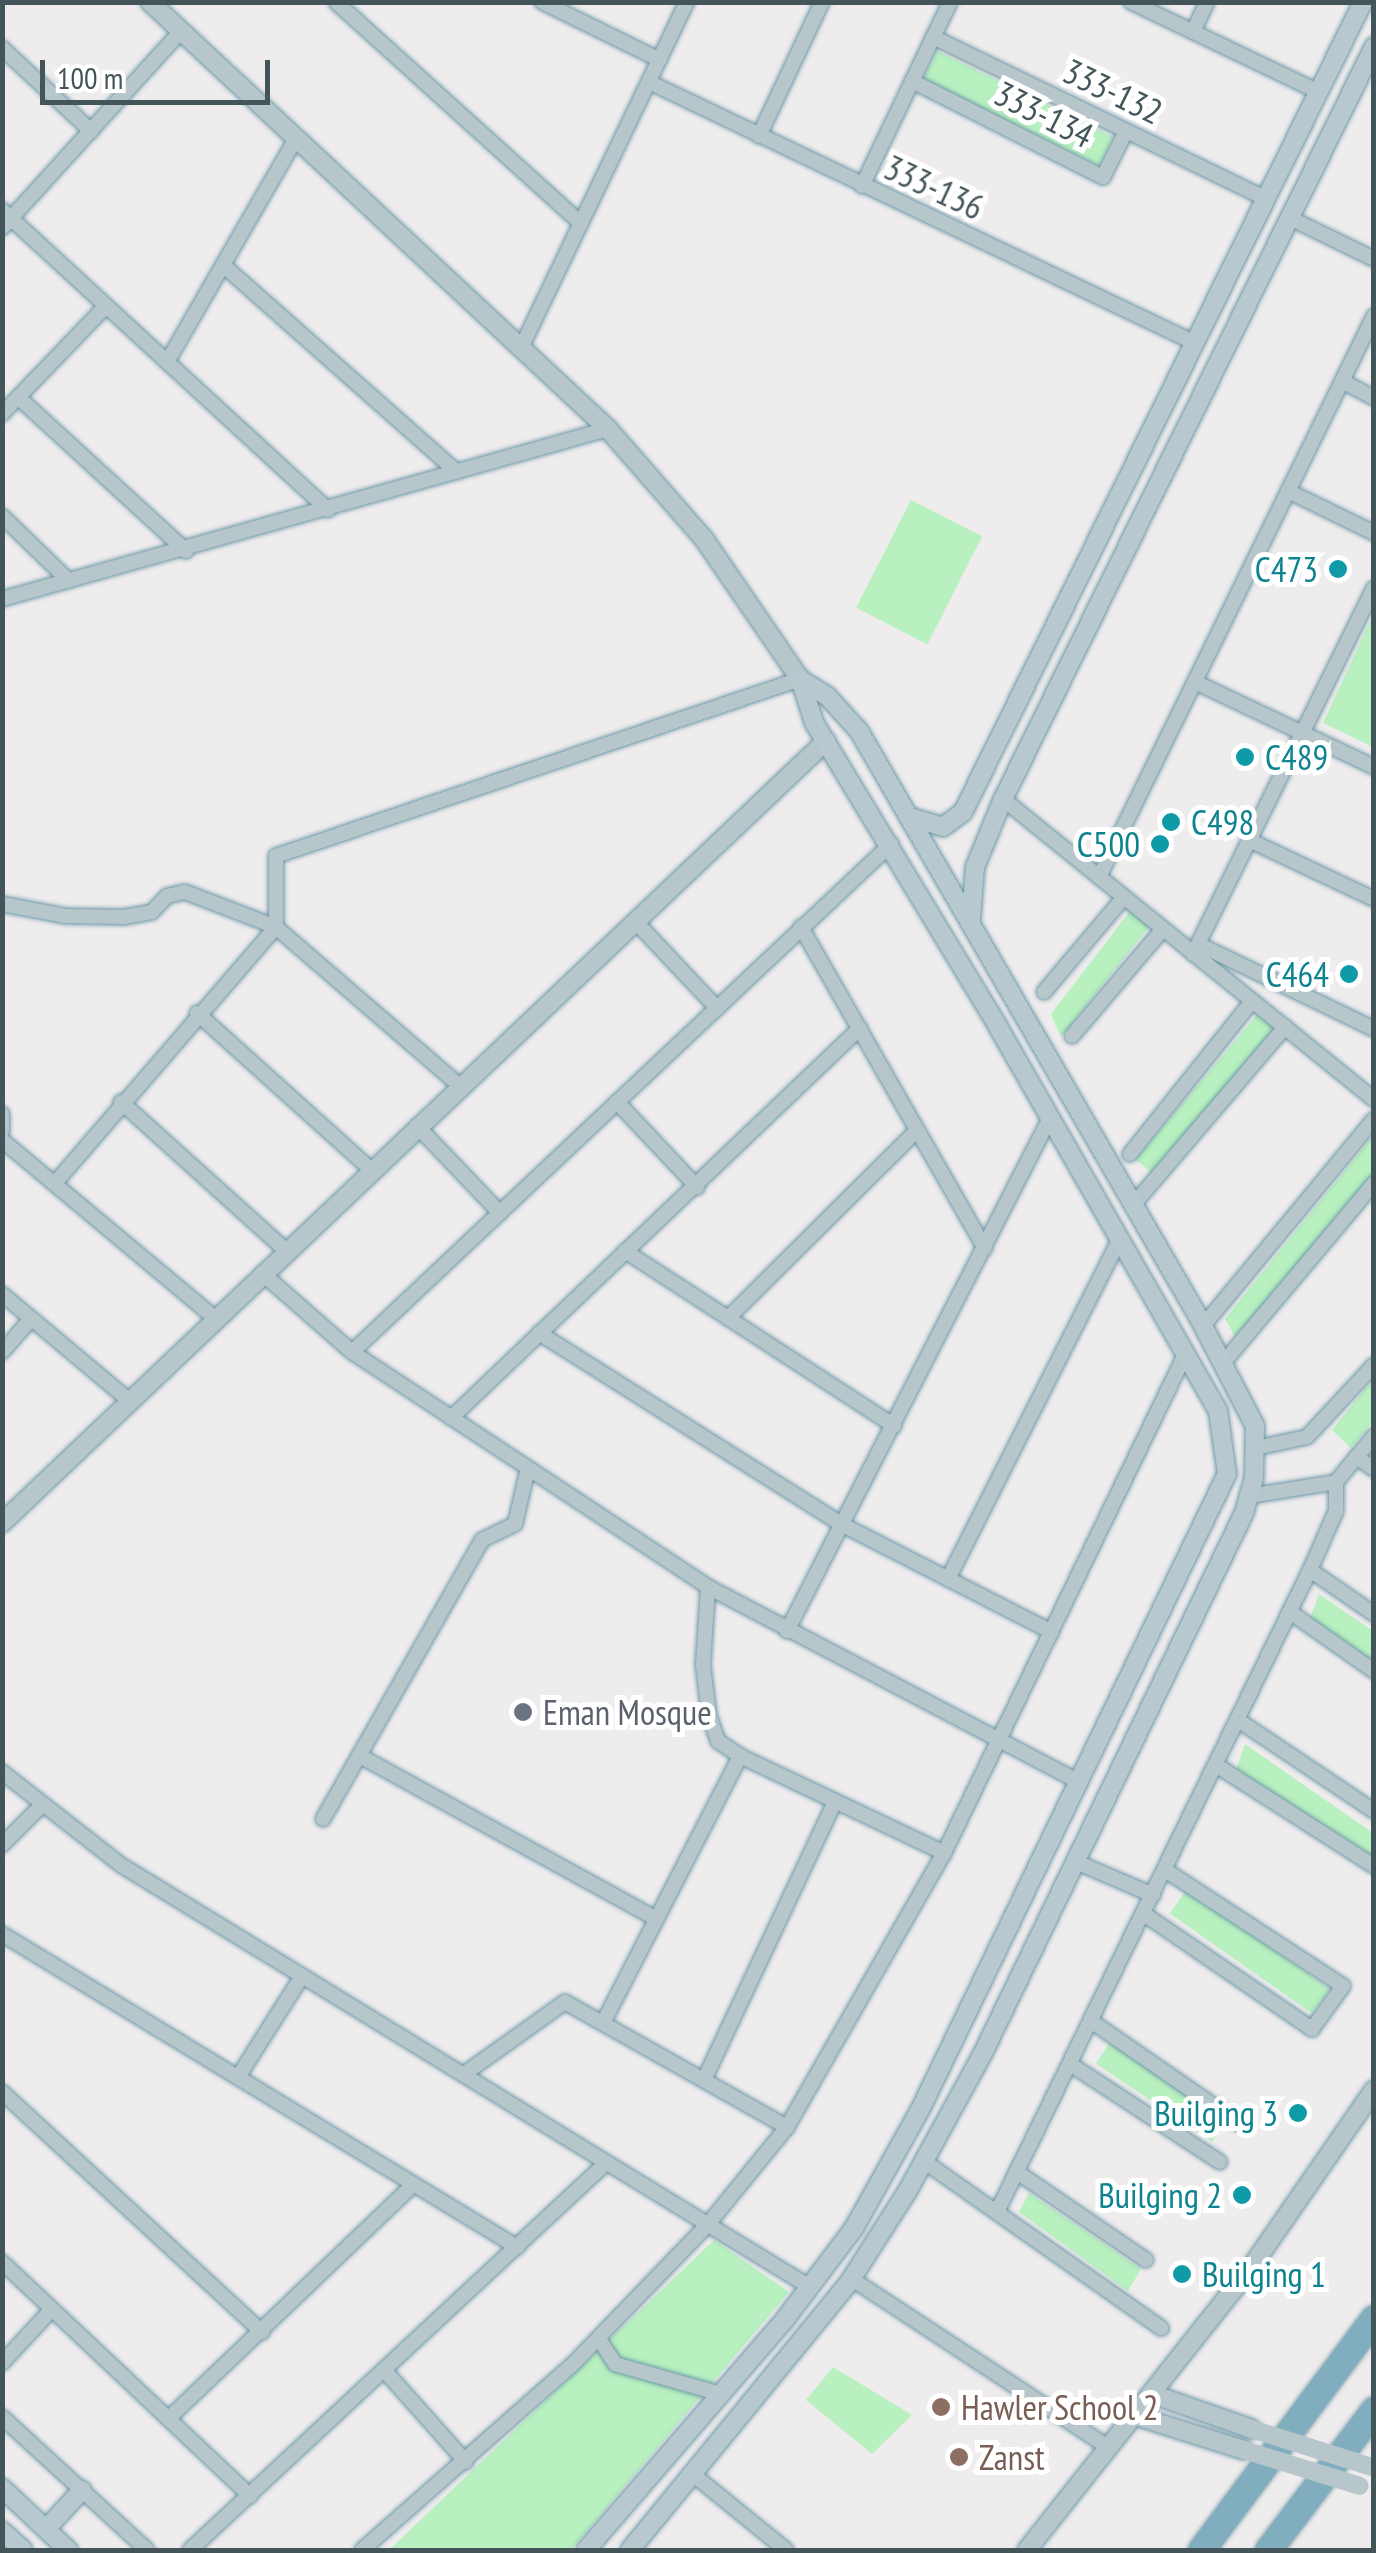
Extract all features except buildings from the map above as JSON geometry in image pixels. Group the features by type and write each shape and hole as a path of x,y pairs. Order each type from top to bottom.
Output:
{"highway":[{"path":"1201,2550 1374,2318"},
{"path":"1268,2550 1374,2410"}],"main road":[{"path":"909,817 943,827 962,812 1363,2"},
{"path":"976,936 972,883 1002,799 1374,47"},
{"path":"1232,267 1259,280"},
{"path":"630,2550 852,2279 925,2162 1249,1496 1256,1448 1255,1426 1224,1362 909,817 850,718 800,678"},
{"path":"586,2550 721,2394 854,2228 921,2108 1227,1474 1225,1431 1185,1355 999,1028 826,741 800,678"},
{"path":"999,1028 1022,1013"},
{"path":"2,2488 68,2550"},
{"path":"46,2529 82,2490"},
{"path":"2,2531 23,2550"}],"street":[{"path":"55,1182 197,1013 276,927 276,856 800,678 704,539 608,429 150,2"},
{"path":"336,2 581,224"},
{"path":"542,2 660,60"},
{"path":"521,348 688,2"},
{"path":"759,136 822,2"},
{"path":"862,186 950,2"},
{"path":"1131,2 1319,92"},
{"path":"1193,32 1207,2"},
{"path":"181,31 5,219 328,510"},
{"name":"333-132","path":"933,37 1266,199"},
{"path":"2,48 91,131"},
{"name":"333-134","path":"912,81 1104,177 1126,131"},
{"name":"333-136","path":"649,82 1195,343"},
{"path":"167,362 297,137"},
{"path":"1290,218 1374,259"},
{"path":"224,264 457,472"},
{"path":"2,414 106,306"},
{"path":"1098,877 1374,316"},
{"path":"1342,381 1374,398"},
{"path":"18,397 186,551"},
{"path":"2,599 186,551 608,429"},
{"path":"1288,491 1374,533"},
{"path":"2,516 69,581"},
{"path":"1196,949 1374,588"},
{"path":"1195,682 1374,767"},
{"path":"2,1523 131,1402 284,1249 826,741"},
{"path":"1002,799 1163,929 1196,949 1374,1029"},
{"path":"1250,840 1374,899"},
{"path":"352,1352 891,844"},
{"path":"2,904 65,916 124,917 152,912 167,896 185,892 276,927 460,1086"},
{"path":"1044,992 1124,897"},
{"path":"634,920 717,1008"},
{"path":"802,927 985,1248"},
{"path":"1072,1036 1163,929"},
{"path":"1196,949 1252,1001 1374,1099"},
{"path":"1130,1154 1252,1001"},
{"path":"197,1013 370,1170"},
{"path":"452,1418 860,1028"},
{"path":"1134,1204 1285,1028"},
{"path":"121,1102 284,1249"},
{"path":"618,1102 697,1187"},
{"path":"2,1114 2,1131"},
{"path":"787,1631 1050,1118"},
{"path":"1203,1326 1374,1119"},
{"path":"417,1126 500,1213"},
{"path":"728,1318 916,1131"},
{"path":"2,1140 216,1318"},
{"path":"1224,1362 1374,1183"},
{"path":"948,1580 1120,1240"},
{"path":"625,1251 894,1426"},
{"path":"262,1273 352,1352 708,1587 1080,1782"},
{"path":"2,1294 131,1402"},
{"path":"2,1352 31,1319"},
{"path":"539,1333 841,1524 1052,1632"},
{"path":"362,2550 466,2462 598,2338 710,2223 788,2126 944,1853 1185,1355"},
{"path":"1256,1448 1307,1437 1374,1365"},
{"path":"997,2212 1310,1570 1336,1511 1336,1482 1374,1436"},
{"path":"1356,1458 1374,1469"},
{"path":"323,1820 482,1540 514,1524 528,1468"},
{"path":"1249,1496 1336,1482"},
{"path":"1310,1570 1374,1614"},
{"path":"708,1587 703,1665 709,1715 718,1741 740,1756 944,1853"},
{"path":"1290,1612 1374,1671"},
{"path":"1238,1720 1374,1811"},
{"path":"360,1756 656,1919"},
{"path":"604,2021 740,1756"},
{"path":"1216,1765 1374,1866"},
{"path":"2,1772 121,1865 810,2287"},
{"path":"704,2080 835,1802"},
{"path":"2,1845 42,1805"},
{"path":"1074,1861 1154,1896"},
{"path":"1144,1914 1312,2028 1343,1986 1166,1870"},
{"path":"2,1934 516,2248"},
{"path":"238,2078 302,1976"},
{"path":"464,2074 557,2005 574,2004 788,2126"},
{"path":"1091,2022 1242,2125"},
{"path":"1070,2064 1220,2162"},
{"path":"1028,2550 1106,2446 1250,2269 1374,2090"},
{"path":"2,2092 262,2332"},
{"path":"190,2550 606,2162"},
{"path":"925,2162 1161,2328"},
{"path":"1017,2172 1146,2260"},
{"path":"168,2420 414,2184"},
{"path":"2,2262 250,2496"},
{"path":"852,2279 1106,2446"},
{"path":"2,2364 51,2310"},
{"path":"598,2338 615,2364 721,2394"},
{"path":"384,2370 466,2462"},
{"path":"1152,2394 1373,2467"},
{"path":"1133,2414 1366,2488"},
{"path":"2,2417 147,2550"},
{"path":"694,2476 786,2550"}],"green space":[{"path":"937,51 1113,137 1099,166 923,80"},
{"path":"911,500 982,536 927,644 856,608"},
{"path":"1373,615 1373,747 1323,723"},
{"path":"1133,907 1152,923 1061,1037 1051,1014"},
{"path":"1261,1010 1280,1026 1155,1175 1136,1159"},
{"path":"1373,1136 1373,1174 1237,1340 1225,1319"},
{"path":"1373,1379 1373,1421 1351,1448 1332,1430"},
{"path":"1319,1594 1373,1631 1373,1662 1310,1619"},
{"path":"1245,1744 1373,1833 1373,1863 1236,1770"},
{"path":"1187,1889 1330,1989 1312,2013 1170,1914"},
{"path":"1111,2041 1227,2119 1212,2142 1096,2063"},
{"path":"1029,2193 1141,2269 1128,2291 1019,2212"},
{"path":"714,2240 789,2292 571,2550 389,2550"},
{"path":"833,2367 912,2415 872,2454 806,2400"}],"place":[{"name":"C473","path":"1338,569"},
{"name":"C489","path":"1245,757"},
{"name":"C498","path":"1171,822"},
{"name":"C500","path":"1160,844"},
{"name":"C464","path":"1349,974"},
{"name":"Eman Mosque","path":"523,1712"},
{"name":"Builging 3","path":"1298,2113"},
{"name":"Builging 2","path":"1242,2195"},
{"name":"Builging 1","path":"1182,2274"},
{"name":"Hawler School 2","path":"941,2407"},
{"name":"Zanst","path":"959,2457"}]}
